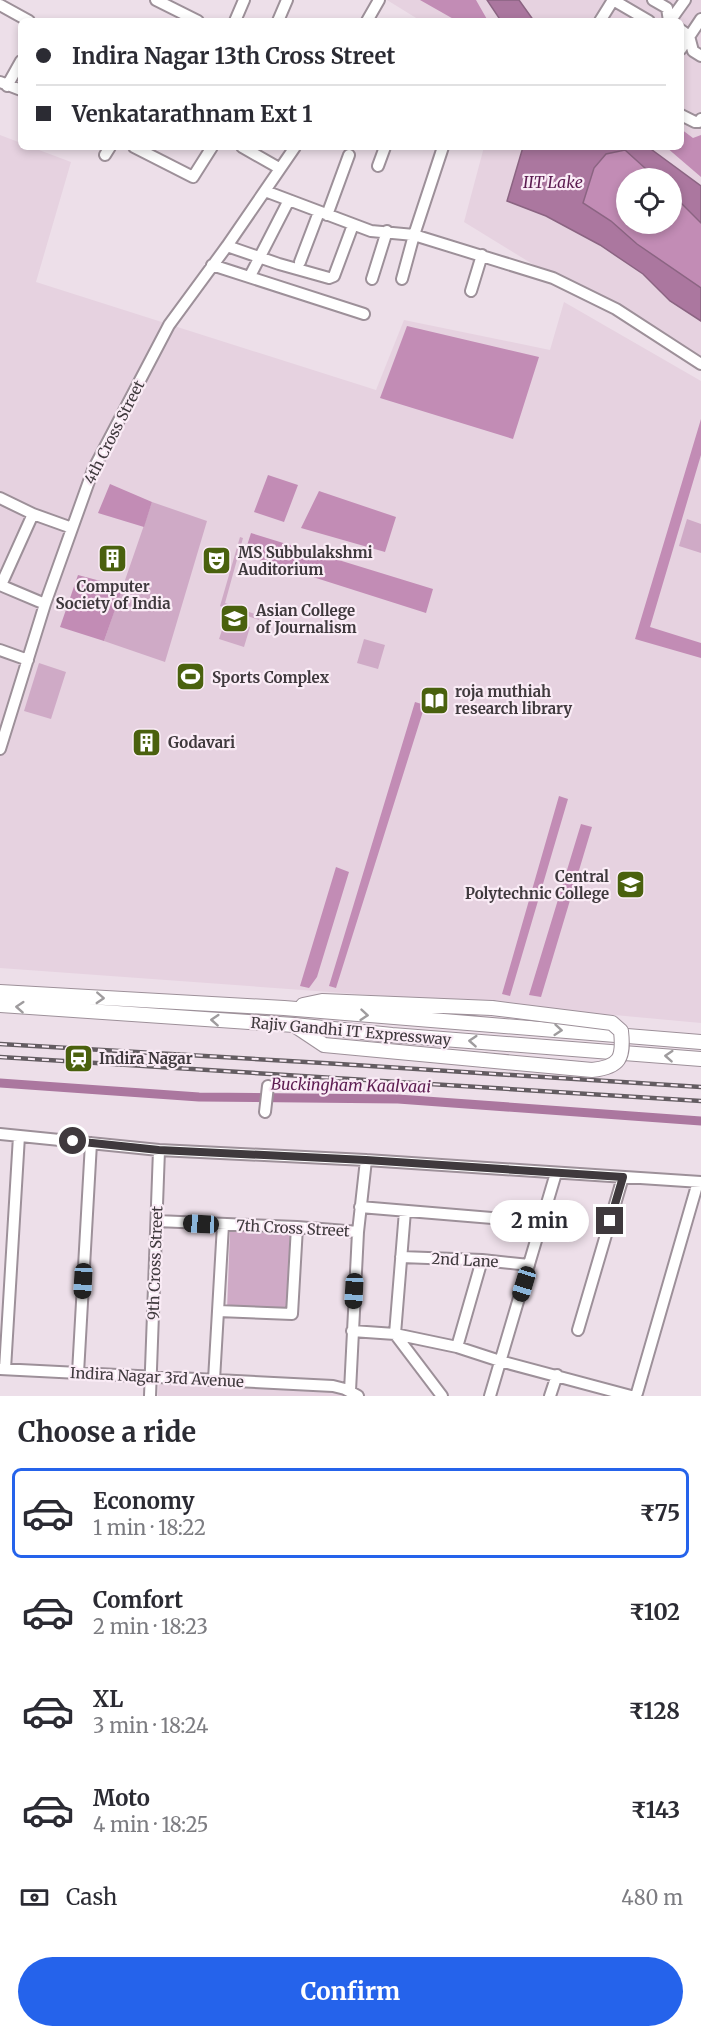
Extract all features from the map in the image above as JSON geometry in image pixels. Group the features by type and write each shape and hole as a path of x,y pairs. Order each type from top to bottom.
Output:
{"main road":[{"name":"Rajiv Gandhi IT Expressway","path":"0,992 285,1008 701,1041"},
{"path":"285,1008 322,1001 492,1008 591,1019 612,1023 621,1031 623,1047 619,1060 608,1068 592,1070 324,1045 294,1025"},
{"name":"Rajiv Gandhi IT Expressway","path":"0,1005 294,1025 392,1035 701,1059"}],"street":[{"path":"237,18 244,0"},
{"path":"279,18 287,0"},
{"path":"370,18 379,0"},
{"path":"602,18 613,0 644,18"},
{"path":"654,0 667,8 669,18"},
{"path":"672,18 685,0"},
{"path":"162,1 193,18"},
{"path":"0,5 24,18"},
{"path":"685,33 701,19"},
{"path":"685,33 701,33"},
{"path":"685,33 693,51 701,56"},
{"path":"4,84 18,66"},
{"path":"684,117 694,122 699,122 701,119"},
{"path":"140,150 194,177 210,150"},
{"path":"247,150 279,168"},
{"name":"4th Cross Street","path":"0,748 45,604 93,470 169,325 293,150"},
{"path":"378,166 384,150"},
{"path":"402,279 442,150"},
{"path":"300,262 349,155"},
{"path":"265,191 371,231 414,235 553,278 616,309 701,364"},
{"path":"250,276 289,200"},
{"path":"227,246 329,278 334,276 352,225"},
{"path":"372,279 387,231"},
{"path":"471,291 482,255"},
{"path":"212,265 364,314"},
{"path":"0,498 33,514 72,528"},
{"path":"33,514 0,585 45,604"},
{"path":"0,650 28,660"},
{"path":"266,1112 268,1086"},
{"path":"0,1134 159,1150 366,1160 699,1182 637,1393 633,1396 500,1361 457,1347 395,1334 352,1331"},
{"path":"2,1369 19,1136"},
{"path":"78,1373 91,1143"},
{"name":"9th Cross Street","path":"150,1396 159,1150"},
{"path":"354,1393 352,1331 360,1207 366,1160"},
{"path":"490,1396 556,1173"},
{"path":"578,1330 623,1177"},
{"path":"360,1207 541,1222"},
{"path":"405,1211 395,1334 442,1396"},
{"name":"7th Cross Street","path":"157,1221 358,1232"},
{"path":"214,1380 223,1225"},
{"path":"218,1311 292,1314 297,1227"},
{"name":"2nd Lane","path":"401,1257 529,1264"},
{"path":"457,1347 482,1260"},
{"name":"Indira Nagar 3rd Avenue","path":"2,1369 333,1386 354,1393"},
{"path":"550,1396 557,1375"}],"shaded area":[{"path":"387,0 701,0 701,361 464,222 483,150 684,150 684,18 416,18"},
{"path":"420,0 476,0 486,18 452,18"},
{"path":"684,131 693,138 701,135 701,177 670,150 684,150"},
{"path":"0,135 18,142 18,150 39,150 71,162 36,282 376,390 404,320 550,350 564,302 701,381 701,1023 495,1004 0,968"},
{"path":"626,150 645,168 616,168 616,225 583,203 594,168 606,154"},
{"path":"682,204 701,223 701,288 626,234 682,234"},
{"path":"407,326 539,357 513,439 380,398"},
{"path":"701,419 701,455 650,627 701,643 701,658 635,639"},
{"path":"268,475 298,485 284,522 254,512"},
{"path":"110,484 152,502 144,527 98,513"},
{"path":"319,491 396,517 385,552 301,528"},
{"path":"152,502 207,521 165,662 104,641"},
{"path":"687,519 701,524 701,553 679,546"},
{"path":"251,533 433,589 426,613 244,555"},
{"path":"240,537 243,538 225,603 260,616 259,620 220,606"},
{"path":"78,575 123,587 104,641 60,627"},
{"path":"226,618 250,627 244,647 219,639"},
{"path":"364,639 385,645 378,669 357,663"},
{"path":"39,663 66,672 51,719 24,711"},
{"path":"415,702 425,705 336,988 329,986"},
{"path":"559,796 568,799 510,996 502,994"},
{"path":"581,824 592,827 541,997 529,995"},
{"path":"336,867 349,872 317,977 309,988 300,986"},
{"path":"230,1231 290,1234 287,1313 227,1310"},
{"path":"159,1380 345,1390 349,1396 158,1396"}],"water":[{"path":"487,0 519,0 532,18 499,18"},
{"name":"IIT Lake","path":"522,150 625,150 606,154 594,168 583,203 616,225 616,234 626,234 701,288 701,321 670,301 643,274 600,245 546,216 507,201"},
{"name":"IIT Lake","path":"625,150 652,150 677,168 645,168"},
{"name":"IIT Lake","path":"682,172 701,186 701,223 682,204"}],"waterway":[{"name":"Buckingham Kaalvaai","path":"0,1083 199,1097 398,1099 701,1121"}],"railway":[{"path":"0,1044 701,1087"},
{"path":"0,1057 701,1101"}],"place":[{"name":"Computer Society of India","path":"113,559"},
{"name":"MS Subbulakshmi Auditorium","path":"217,561"},
{"name":"Asian College of Journalism","path":"235,619"},
{"name":"Sports Complex","path":"191,677"},
{"name":"roja muthiah research library","path":"434,700"},
{"name":"Godavari","path":"147,742"},
{"name":"Central Polytechnic College","path":"630,885"},
{"name":"Indira Nagar","path":"78,1058"}],"route":[{"path":"73,1141 159,1150 366,1160 623,1177 610,1221"}]}
